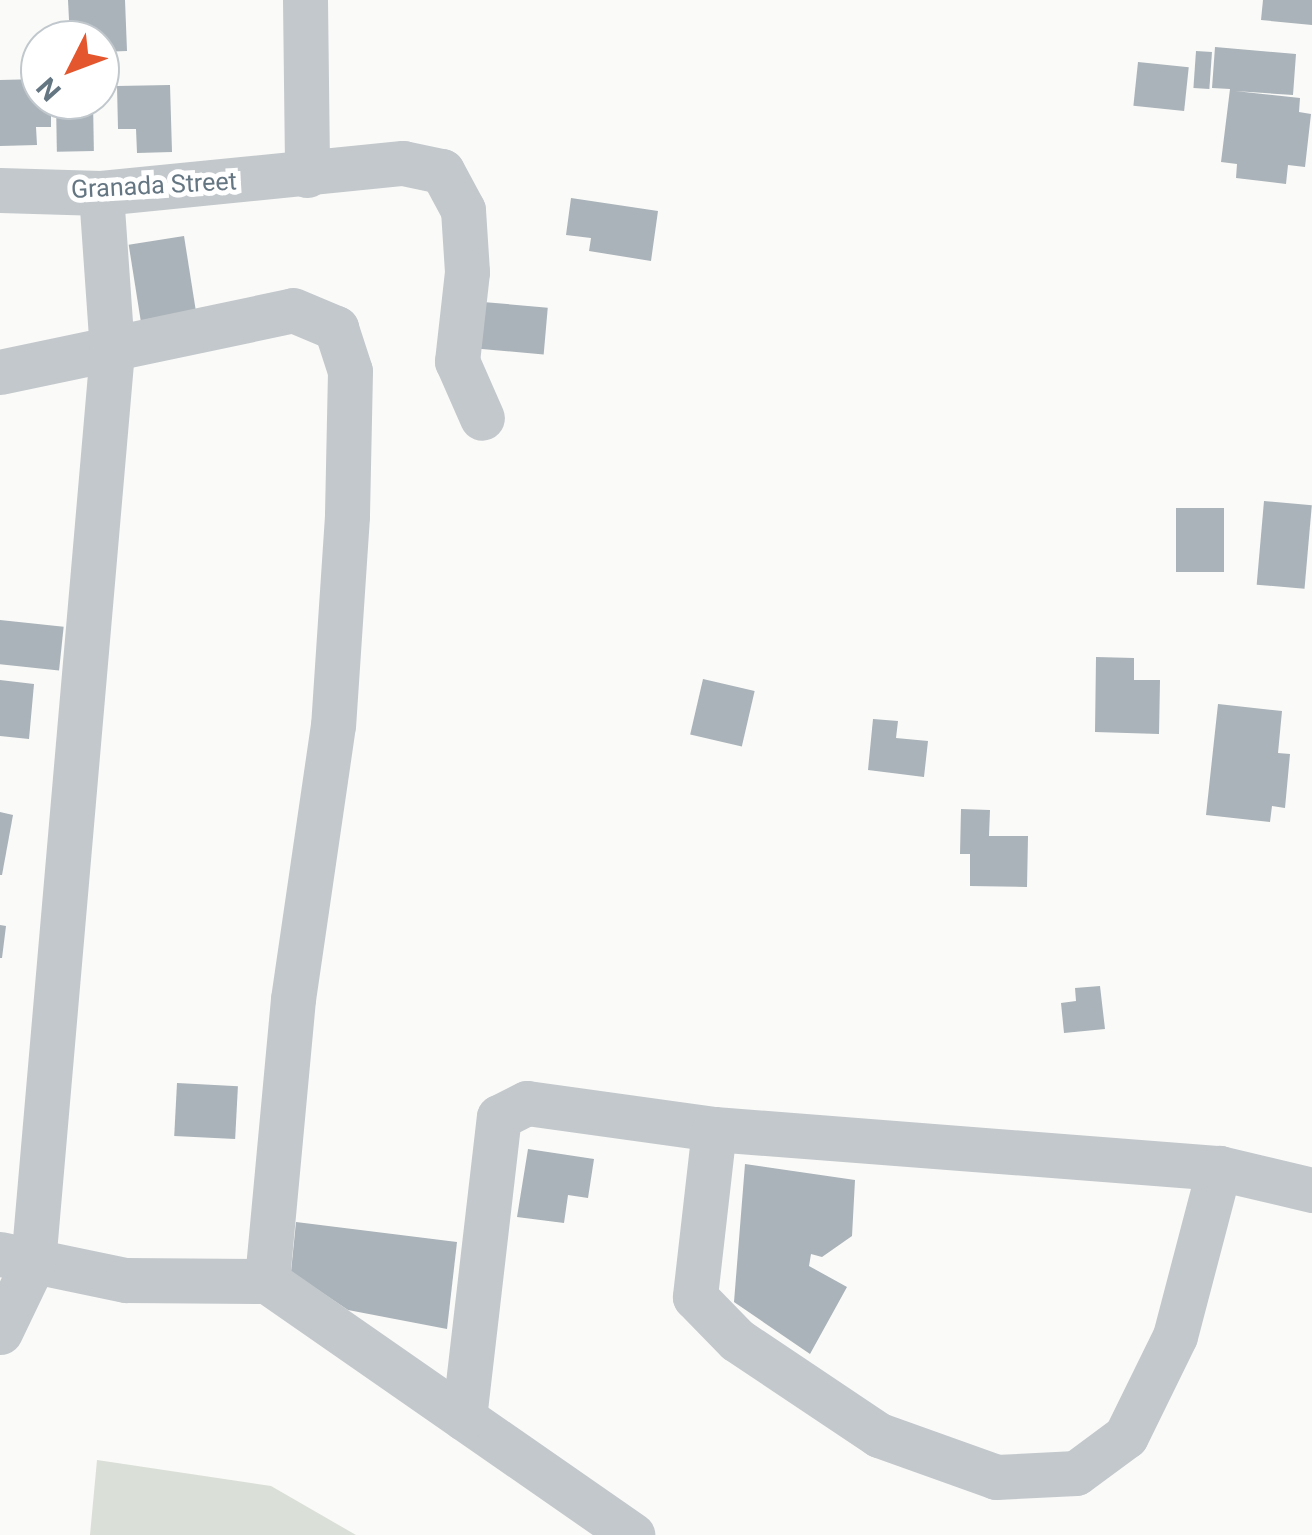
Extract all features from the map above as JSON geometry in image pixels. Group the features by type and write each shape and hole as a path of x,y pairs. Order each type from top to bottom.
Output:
{"street":[{"path":"305,0 308,175"},
{"name":"Granada Street","path":"0,190 101,193 402,163 442,171 463,210 467,272 458,361 482,418"},
{"path":"0,1332 16,1258 112,351 101,193"},
{"path":"0,372 294,310 336,328 350,371 347,516 334,725 292,999 267,1282"},
{"path":"464,1418 498,1117 528,1103 714,1128 1219,1168 1312,1190"},
{"path":"714,1128 695,1296 737,1340 879,1435 996,1477 1076,1473 1126,1436 1175,1336 1219,1168"},
{"path":"16,1258 126,1280 267,1282 632,1535"}],"shaded area":[{"path":"97,1460 271,1486 356,1535 90,1535"}],"building":[{"path":"68,0 125,0 127,51 120,51 120,20 69,20"},
{"path":"1263,0 1312,0 1312,25 1261,20"},
{"path":"1215,47 1296,54 1293,95 1235,91 1300,98 1299,112 1311,114 1305,167 1288,165 1286,184 1236,178 1237,164 1221,162 1230,89 1212,88"},
{"path":"1196,51 1212,52 1209,89 1193,88"},
{"path":"1138,62 1189,67 1184,111 1133,106"},
{"path":"0,80 20,80 20,120 51,120 51,127 36,127 37,145 0,146"},
{"path":"170,85 172,152 137,153 136,129 118,129 120,86"},
{"path":"56,120 93,120 94,151 57,152"},
{"path":"571,198 658,211 651,261 589,251 591,238 566,235"},
{"path":"184,236 197,316 141,325 129,245"},
{"path":"483,302 548,308 544,354 479,349"},
{"path":"1264,501 1312,505 1304,589 1257,585"},
{"path":"1176,508 1224,508 1224,572 1176,572"},
{"path":"0,620 64,627 59,670 0,664"},
{"path":"1096,657 1134,658 1134,680 1160,680 1159,734 1095,732"},
{"path":"703,679 755,691 742,746 690,735"},
{"path":"0,680 34,684 29,739 0,736"},
{"path":"1218,704 1282,711 1278,753 1290,754 1285,808 1272,806 1270,822 1206,815"},
{"path":"873,719 898,721 896,738 928,741 924,777 868,770"},
{"path":"961,809 990,810 989,836 1028,836 1027,887 970,886 970,854 960,854"},
{"path":"0,812 13,815 2,875 0,875"},
{"path":"0,925 6,926 2,958 0,958"},
{"path":"1100,986 1105,1029 1064,1033 1061,1003 1076,1001 1075,988"},
{"path":"177,1083 238,1086 235,1139 174,1136"},
{"path":"528,1149 594,1159 588,1198 568,1195 564,1223 517,1217"},
{"path":"745,1164 855,1180 852,1236 822,1257 811,1254 809,1266 847,1287 810,1354 734,1302"},
{"path":"296,1222 457,1242 447,1329 348,1310 291,1272"}]}
